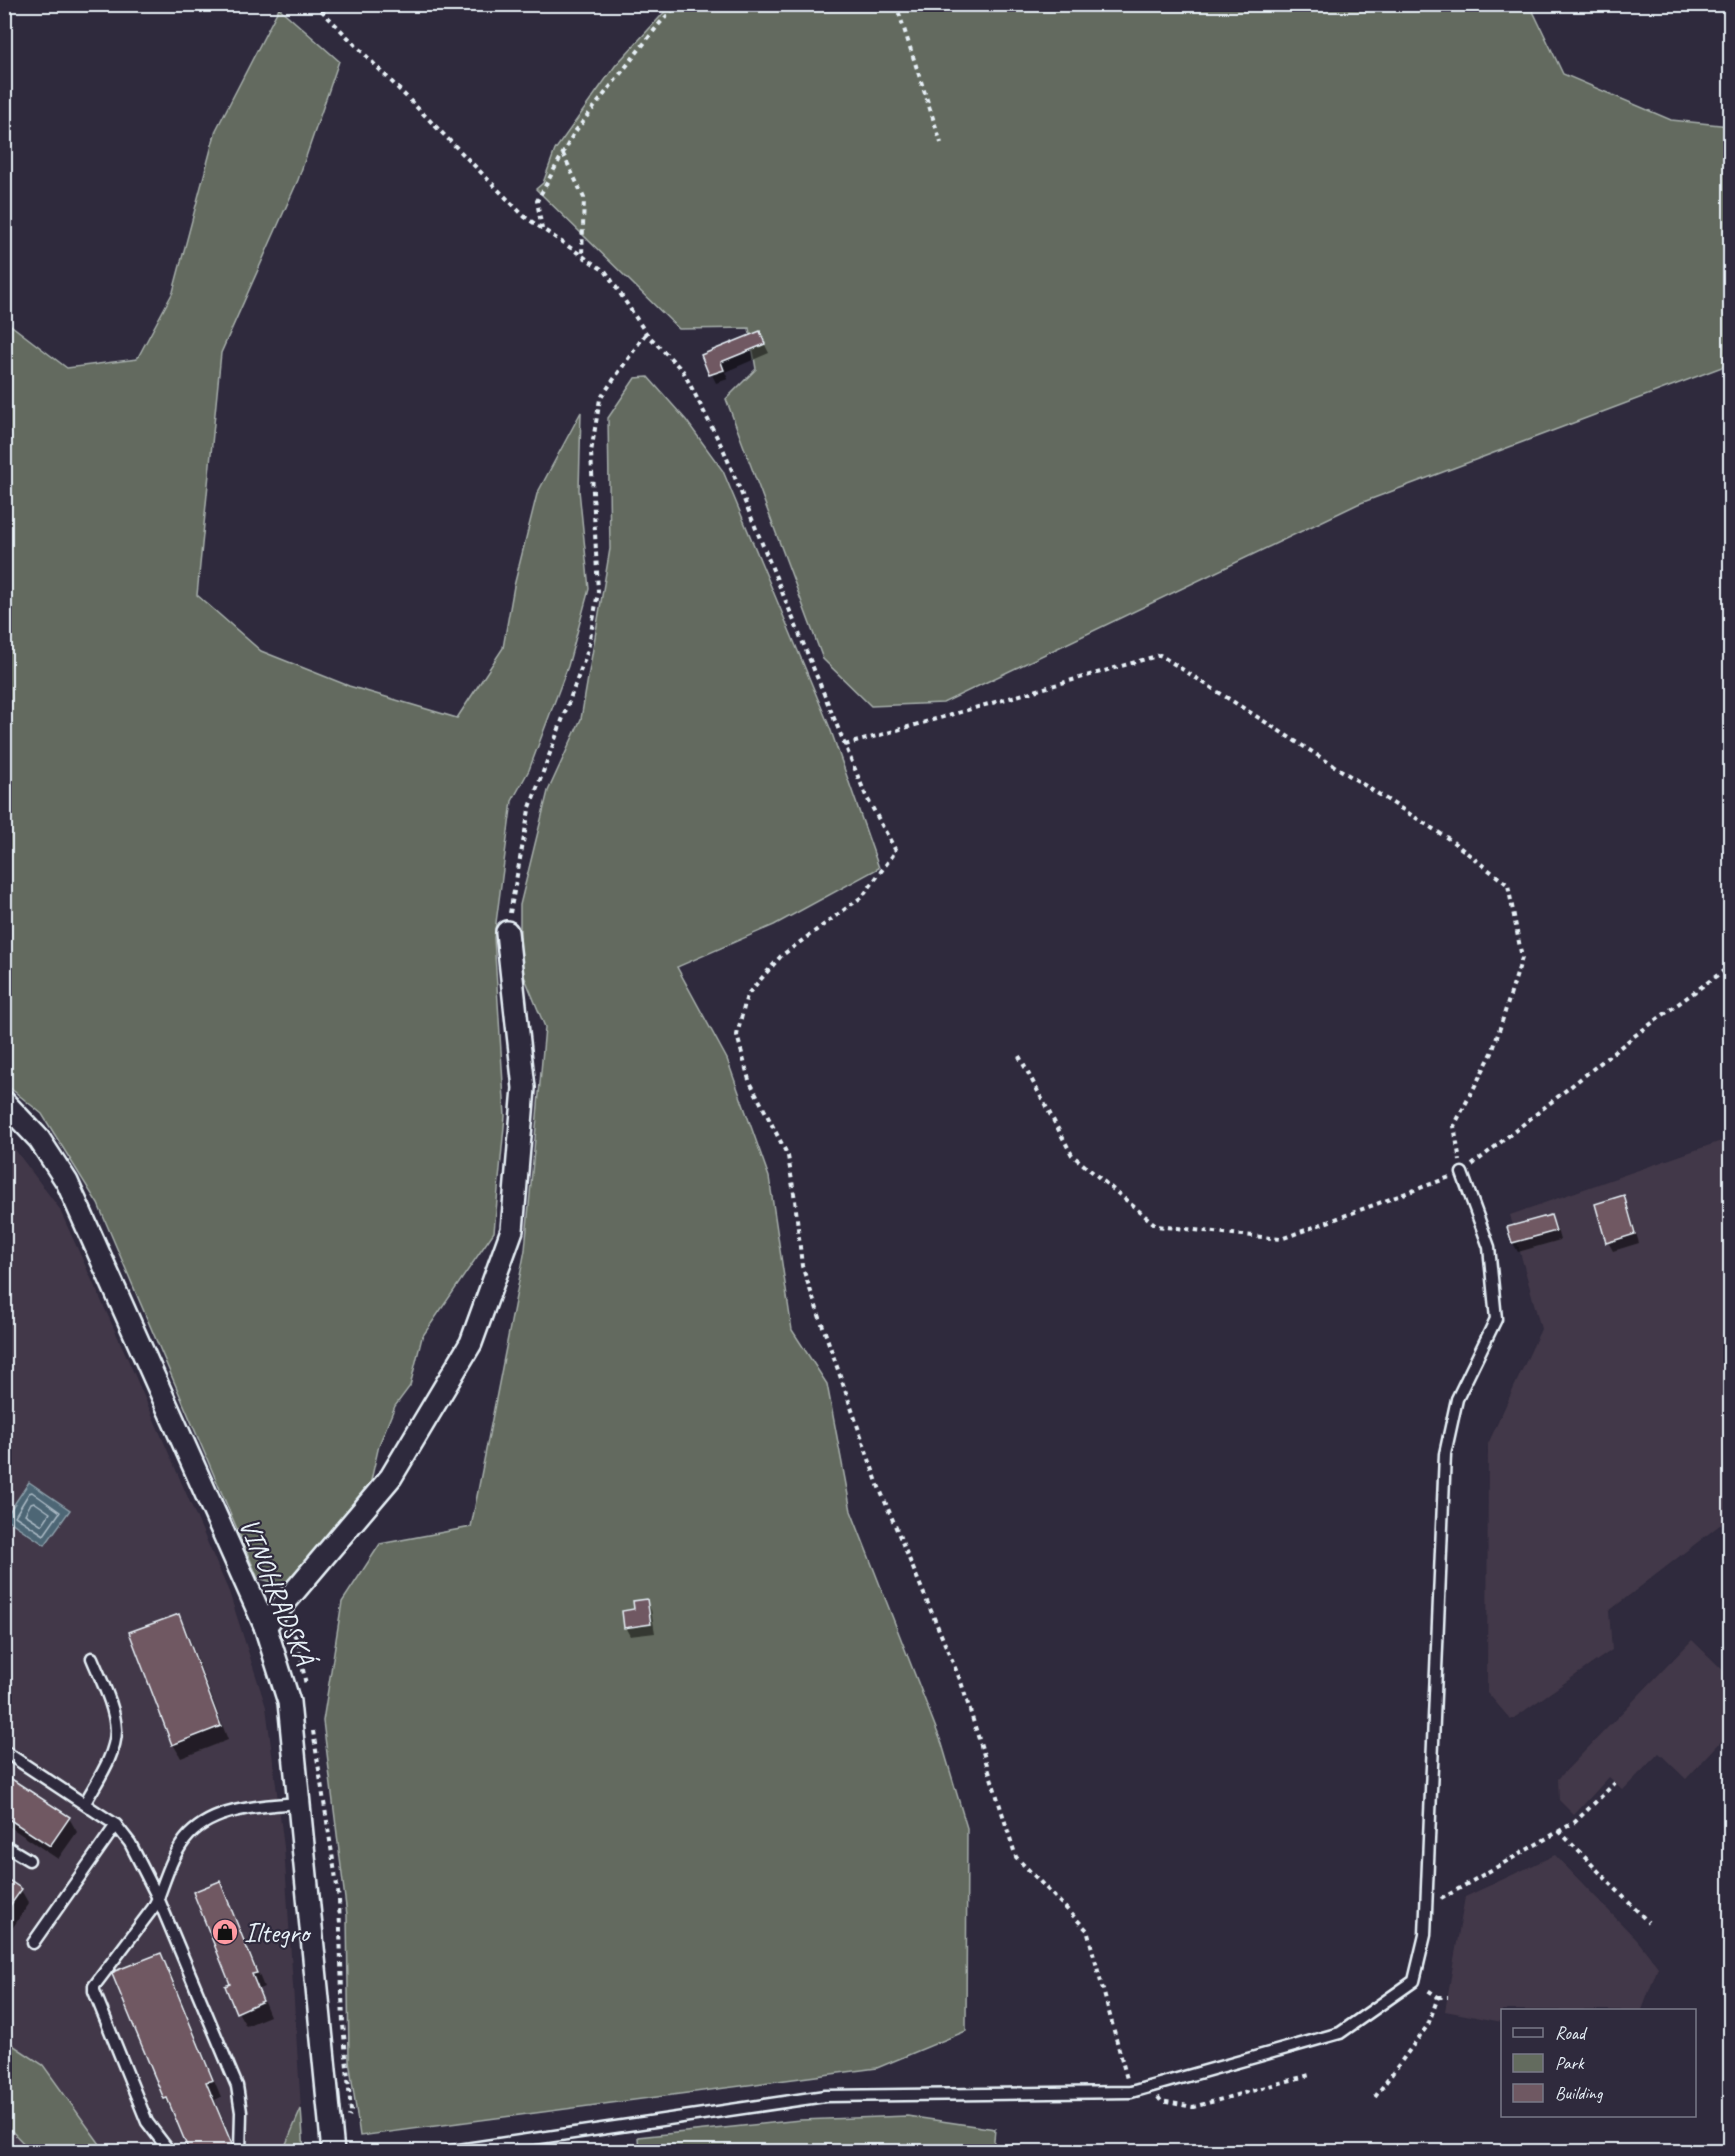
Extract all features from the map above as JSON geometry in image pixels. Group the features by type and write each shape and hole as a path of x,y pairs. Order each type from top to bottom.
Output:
{"street":[{"path":"271,1619 391,1477 471,1343 512,1230 524,1088 507,932"},
{"name":"VINOHRADSKÁ","path":"4,1102 39,1138 67,1182 271,1619 289,1702 333,2151"}],"lane":[{"path":"445,2151 825,2096 1131,2092 1340,2033 1414,1981 1425,1935 1427,1907 1445,1454 1457,1399 1496,1319 1489,1248 1462,1173"},
{"path":"85,1803 111,1753 116,1731 115,1718 92,1658"},
{"path":"4,1751 116,1825 130,1843 158,1898 237,2086 240,2102 240,2151"},
{"path":"170,2151 147,2122 94,1991 94,1986 153,1908 179,1850 189,1835 197,1828 237,1811 299,1803"},
{"path":"33,1943 116,1825"},
{"path":"4,1845 29,1860"}],"path":[{"path":"315,4 525,217 606,272 646,333 683,371 724,452 866,796 896,851 863,896 781,956 747,995 737,1035 749,1080 788,1156 802,1266 878,1485 961,1682 1016,1857 1087,1930 1131,2092"},
{"path":"543,229 537,201 562,153 574,133 660,23 678,4"},
{"path":"896,4 941,143"},
{"path":"562,153 584,198 582,256"},
{"path":"507,932 529,810 588,650 594,616 598,592 591,452 600,399 646,333"},
{"path":"845,745 1160,656 1449,839 1508,885 1522,958 1492,1053 1454,1125 1462,1173"},
{"path":"1019,1056 1072,1155 1157,1226 1281,1239 1462,1173 1633,1036 1731,966"},
{"path":"271,1619 297,1638 308,1694"},
{"path":"313,1726 339,1899 343,2024 351,2111 348,2121"},
{"path":"1427,1907 1575,1822 1615,1783"},
{"path":"1559,1831 1648,1922"},
{"path":"1414,1981 1438,1996 1448,1997"},
{"path":"1375,2097 1428,2025 1438,1996"},
{"path":"1150,2087 1161,2101 1193,2107 1313,2074"}],"shaded area":[{"path":"4,1135 59,1208 229,1592 266,1707 284,1847 301,2109 283,2151 105,2151 43,2065 5,2040"},
{"path":"1730,1138 1730,1517 1609,1611 1612,1650 1511,1720 1487,1692 1488,1444 1541,1329 1510,1215"},
{"path":"1692,1640 1730,1677 1730,1732 1686,1779 1659,1753 1623,1790 1609,1777 1574,1815 1559,1800 1558,1779"},
{"path":"1555,1855 1637,1940 1658,1967 1642,2009 1501,2009 1501,2022 1445,2011 1465,1897"},
{"path":"5,2124 31,2151 5,2151"}],"green space":[{"path":"671,5 1530,5 1563,74 1671,120 1730,126 1730,364 1358,504 943,703 871,706 823,659 726,399 756,369 749,328 679,329 536,189 543,183 555,150 615,66"},
{"path":"279,8 339,61 298,180 221,353 197,595 261,651 349,686 457,718 503,648 514,586 537,494 581,412 579,490 589,589 568,666 529,770 512,801 494,938 505,1116 494,1232 422,1337 410,1386 395,1406 379,1445 370,1485 342,1524 285,1586 258,1578 98,1204 42,1114 5,1084 4,320 67,368 137,359 173,292 216,130"},
{"path":"648,377 686,420 723,471 830,728 879,868 774,925 677,967 727,1059 769,1177 792,1330 827,1384 851,1511 942,1744 967,1828 966,2031 877,2068 360,2136 349,2060 347,1915 323,1721 342,1602 380,1544 471,1527 525,1250 545,1027 520,966 520,905 548,791 581,719 610,549 608,418 635,378"},
{"path":"5,2040 43,2065 105,2151 31,2151 5,2124"},
{"path":"301,2109 304,2151 283,2151"},
{"path":"907,2116 995,2129 993,2151 639,2151 638,2137 800,2120"}],"water":[{"path":"29,1482 70,1510 45,1545 5,1518"}],"building":[{"path":"760,331 765,344 721,362 724,370 709,375 701,355"},
{"path":"1624,1195 1635,1234 1606,1243 1595,1204"},
{"path":"1551,1215 1556,1231 1512,1243 1507,1227"},
{"path":"647,1599 651,1624 624,1628 622,1611 634,1609 633,1601"},
{"path":"179,1614 221,1726 172,1745 129,1632"},
{"path":"4,1774 70,1817 50,1846 4,1816"},
{"path":"4,1877 22,1889 4,1914"},
{"name":"Iltegro","path":"220,1881 257,1973 252,1974 263,2001 236,2013 225,1986 230,1984 193,1892"},
{"path":"161,1953 213,2080 206,2082 233,2151 189,2151 167,2098 164,2099 112,1974"}],"railway":[{"path":"4,2146 10,2152"}],"place":[{"name":"Iltegro","path":"225,1932"}]}
